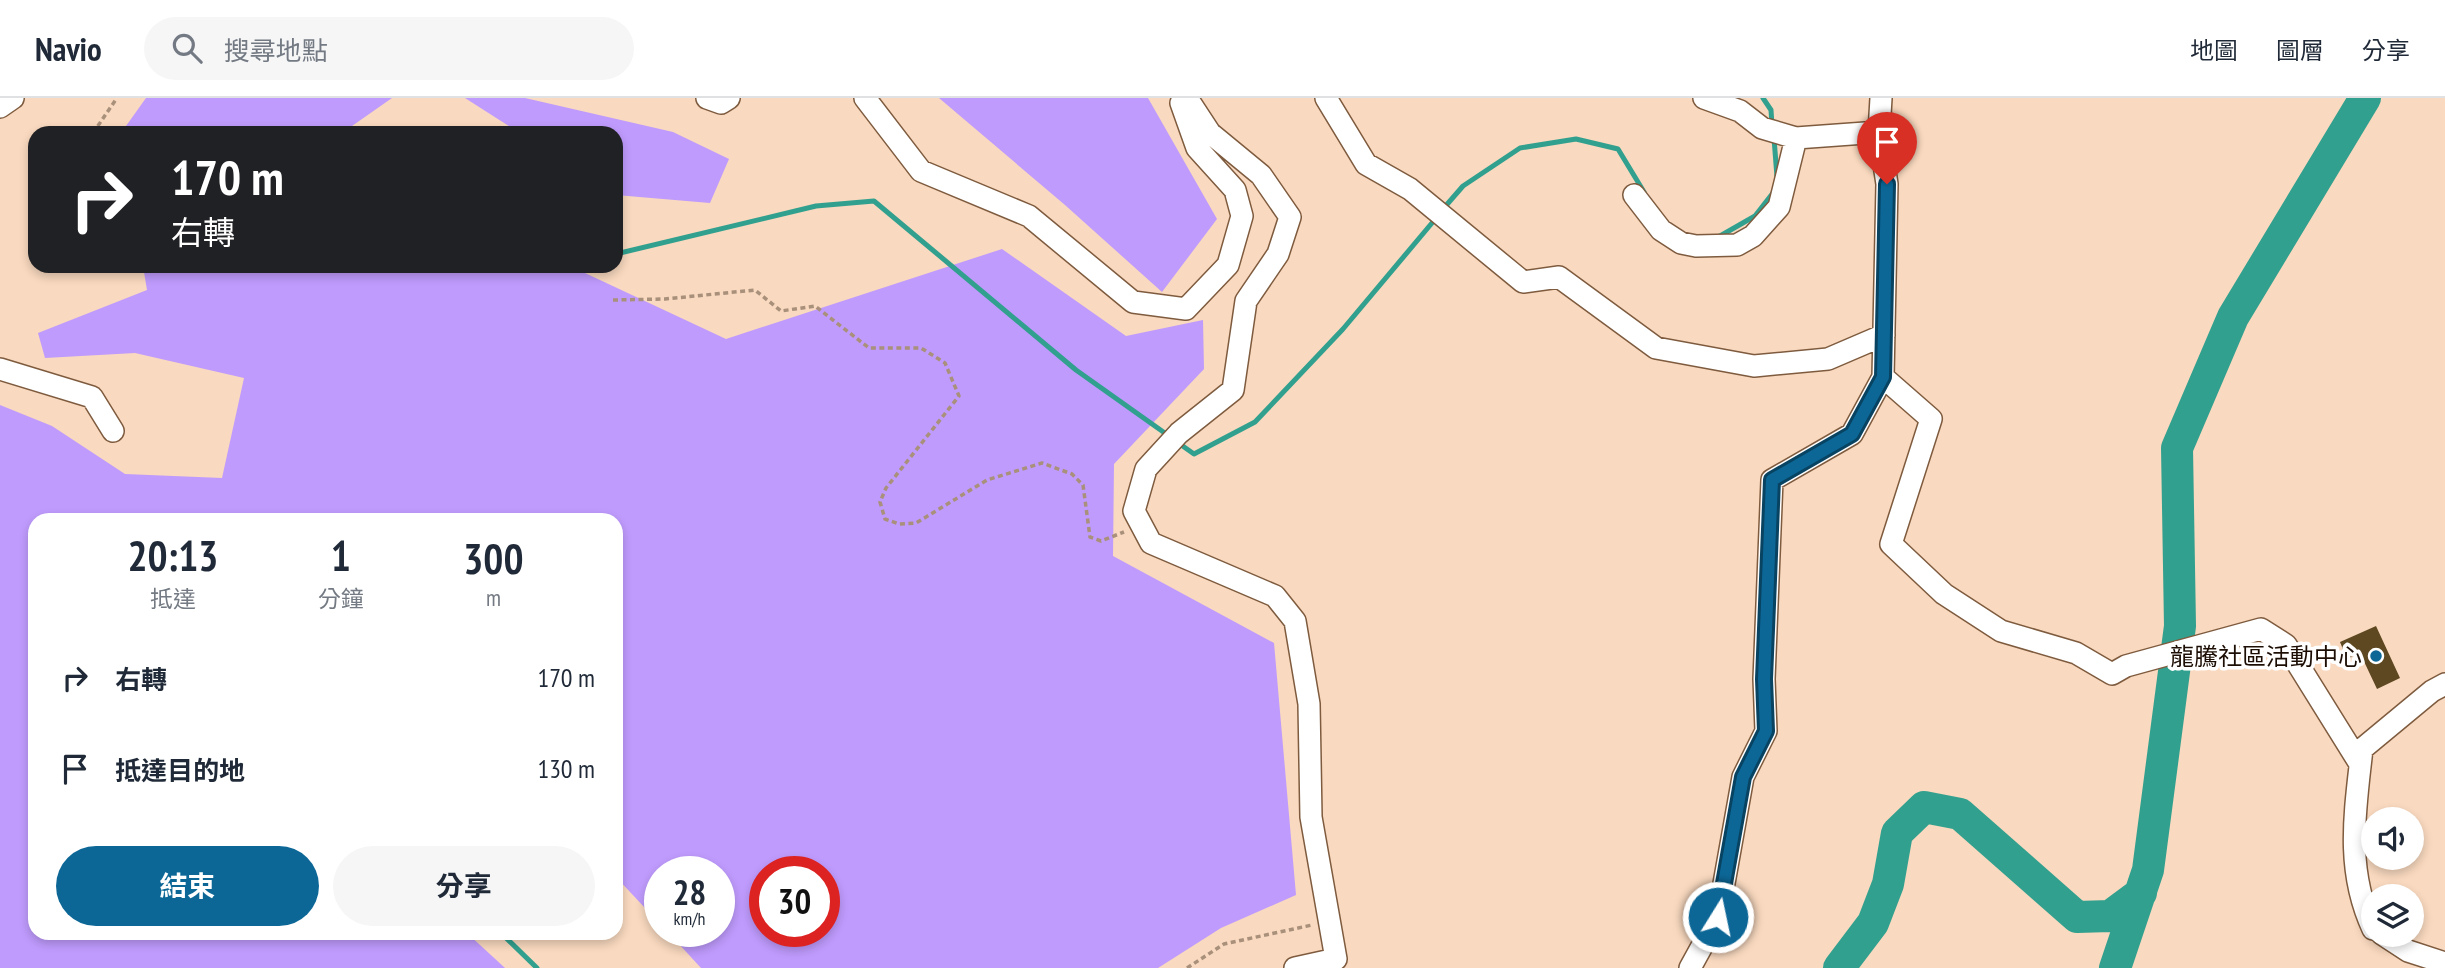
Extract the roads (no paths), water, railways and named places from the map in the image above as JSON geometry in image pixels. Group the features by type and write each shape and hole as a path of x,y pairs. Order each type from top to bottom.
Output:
{"street":[{"path":"0,107 13,98"},
{"path":"707,98 721,103 729,98"},
{"path":"865,98 921,171 1029,216 1133,302 1186,309 1228,265 1242,216 1235,190 1197,148 1179,98"},
{"path":"1187,98 1210,133 1261,175 1290,217 1278,254 1246,301 1233,390 1180,433 1146,469 1134,511 1151,543 1275,596 1295,621 1309,704 1311,817 1336,959 1295,968"},
{"path":"1326,98 1366,164 1410,189 1524,282 1559,277 1656,348 1754,366 1828,359 1884,335"},
{"path":"1704,98 1740,111 1762,128 1796,138 1879,132"},
{"path":"1690,968 1718,917 1743,777 1766,731 1764,679 1772,480 1852,434 1883,377 1887,184 1879,132 1881,98"},
{"path":"1634,195 1661,230 1681,243 1696,246 1737,245 1753,236 1779,207 1796,138"},
{"path":"0,369 92,397 113,431"},
{"path":"1883,377 1931,419 1891,544 1944,594 2001,631 2076,653 2112,674 2126,666 2262,629 2286,645 2360,764"},
{"path":"2361,898 2352,841 2362,749 2432,691 2445,684"},
{"path":"2403,947 2445,963"}],"waterway":[{"path":"1763,98 1771,110 1772,125"},
{"path":"2115,968 2148,870 2180,626 2177,448 2233,317 2365,98"},
{"path":"1774,138 1777,177"},
{"path":"1443,209 1463,186 1520,148 1576,139 1618,149 1644,192"},
{"path":"1720,236 1755,216 1776,189"},
{"path":"623,252 816,206 874,201 1076,370 1169,436"},
{"path":"1177,442 1194,454 1255,422 1343,329 1437,217"},
{"path":"1839,968 1873,923 1888,884 1897,833 1924,807 1960,814 2077,917 2110,916 2141,893"},
{"path":"508,940 537,968"}],"place":[{"name":"龍騰社區活動中心","path":"2376,656"}]}
